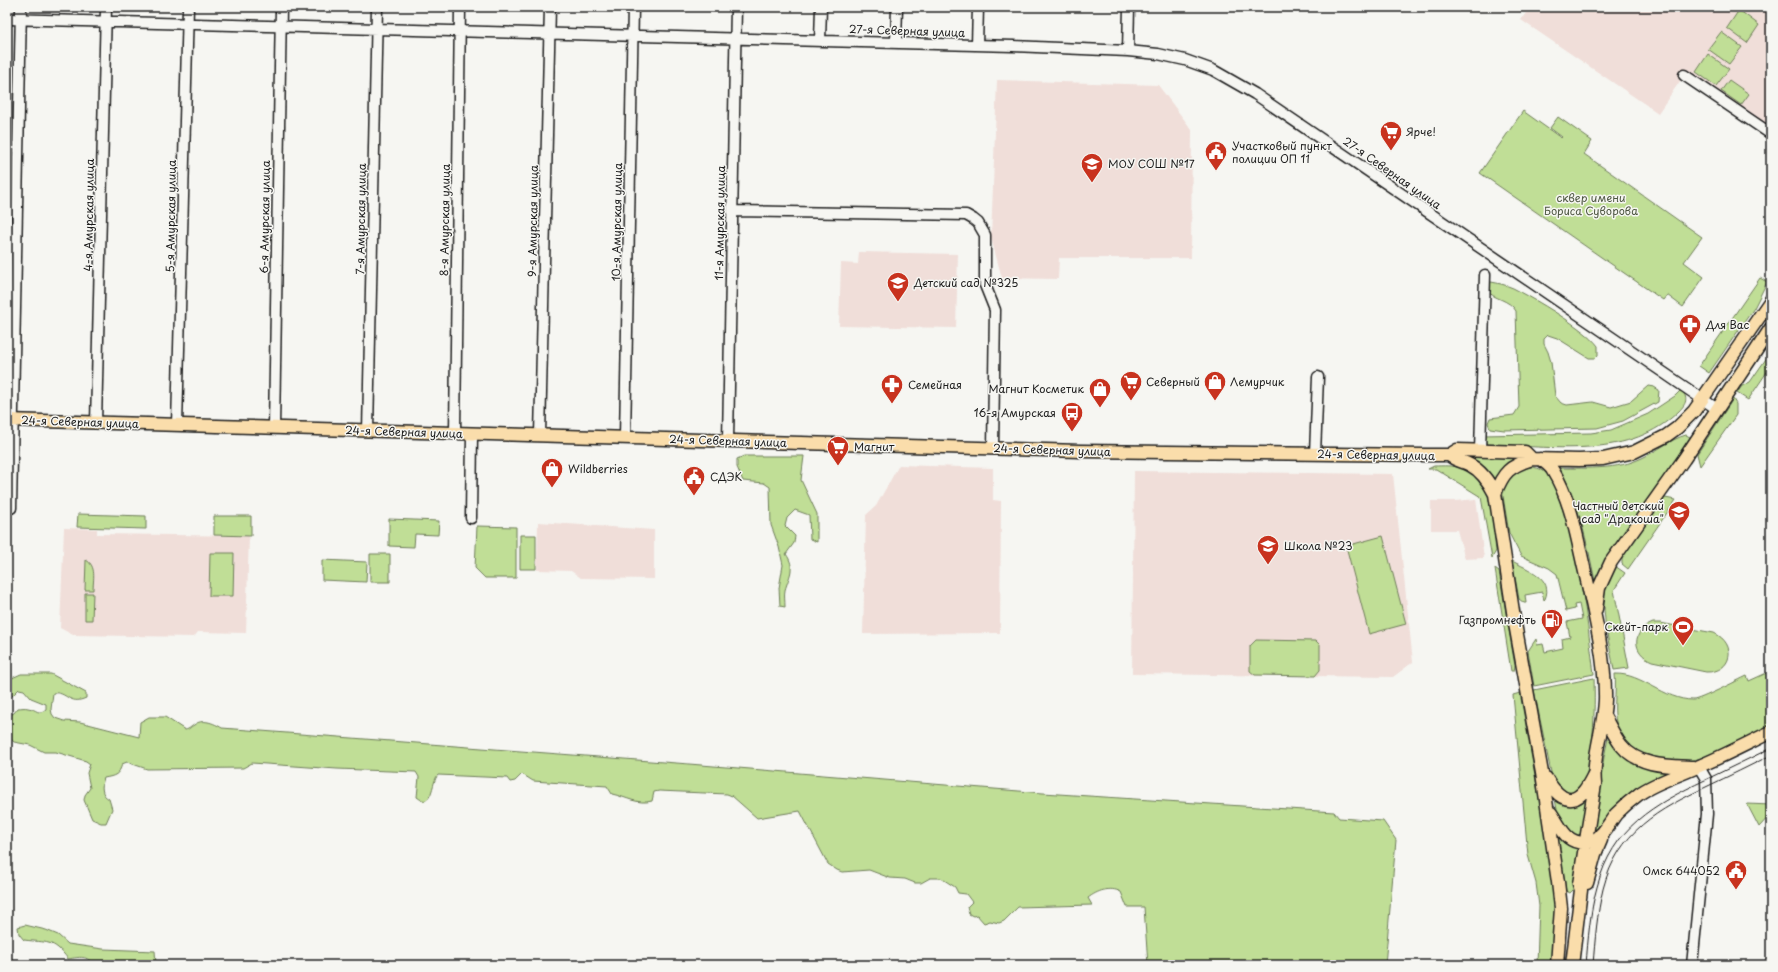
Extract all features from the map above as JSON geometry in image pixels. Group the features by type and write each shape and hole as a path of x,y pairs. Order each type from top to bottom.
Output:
{"main road":[{"name":"24-я Северная улица","path":"10,420 1080,451 1449,455 1457,450 1525,452 1536,459 1591,460 1616,457 1634,452 1666,436 1677,428 1694,411 1703,399 1771,300"},
{"path":"1595,616 1599,588 1611,562 1684,459 1771,328"},
{"name":"24-я Северная улица","path":"1449,455 1455,460 1469,464 1481,473 1495,494"},
{"path":"1557,965 1561,908 1548,809 1514,618 1495,494 1502,477 1506,472 1517,464 1536,459 1550,466 1564,493 1574,524 1595,616 1605,688 1604,716 1594,773 1595,784 1587,842 1579,884 1581,890 1572,965"},
{"path":"1604,716 1622,746 1643,761 1661,765 1699,767"},
{"path":"1548,809 1558,827 1566,836 1572,839 1587,842 1592,841 1601,834 1617,813 1640,793 1699,767 1771,732"},
{"path":"1542,773 1553,791 1557,795 1566,799 1581,795 1585,791 1594,773"},
{"path":"1581,890 1586,884 1601,840 1601,834"}],"street":[{"path":"11,508 10,420 21,7"},
{"name":"4-я Амурская улица","path":"96,423 106,7"},
{"name":"5-я Амурская улица","path":"177,425 188,7"},
{"name":"6-я Амурская улица","path":"274,428 281,7"},
{"name":"7-я Амурская улица","path":"368,431 377,7"},
{"name":"8-я Амурская улица","path":"455,433 460,7"},
{"name":"9-я Амурская улица","path":"540,436 550,7"},
{"name":"10-я Амурская улица","path":"625,438 633,7"},
{"name":"11-я Амурская улица","path":"728,440 736,7"},
{"path":"820,40 821,7"},
{"path":"896,43 897,7"},
{"path":"977,45 978,7"},
{"path":"1128,51 1129,7"},
{"name":"27-я Северная улица","path":"7,19 977,45 1128,51 1185,60 1213,70 1255,94 1717,409"},
{"path":"1684,75 1771,134"},
{"path":"733,211 966,216 973,219 985,235 985,285 995,310 993,448"},
{"path":"1480,451 1485,275"},
{"path":"1315,454 1318,376"},
{"path":"471,518 472,434"},
{"path":"1692,965 1707,814 1706,779 1699,767"}],"shaded area":[{"path":"1530,7 1771,7 1771,115 1764,125 1687,71 1658,113 1521,20"},
{"name":"МОУ СОШ №17","path":"997,80 1158,85 1192,130 1191,258 1059,258 1058,279 1002,278 991,238"},
{"name":"Детский сад №325","path":"859,252 958,254 956,328 839,326 841,263 858,264"},
{"path":"899,465 993,468 993,500 1001,501 1000,633 863,634 866,515 876,506"},
{"name":"Школа №23","path":"1134,471 1393,474 1413,662 1393,677 1132,674"},
{"path":"1476,499 1484,558 1465,559 1457,530 1431,530 1431,501"},
{"path":"538,522 654,530 654,579 581,578 571,571 537,570"},
{"path":"64,528 97,529 97,534 249,536 246,633 198,632 194,637 73,635 60,628"}],"green space":[{"path":"1739,10 1759,25 1747,43 1727,28"},
{"path":"1721,32 1742,47 1729,64 1708,49"},
{"path":"1708,54 1729,69 1716,86 1696,72"},
{"path":"1729,80 1749,94 1741,105 1721,91"},
{"name":"сквер имени Бориса Суворова","path":"1523,111 1561,138 1562,137 1550,128 1558,117 1592,141 1584,154 1702,237 1684,262 1704,277 1683,307 1667,295 1663,300 1480,173"},
{"path":"1760,278 1767,282 1754,308 1709,373 1699,366"},
{"path":"1491,282 1513,288 1546,306 1582,331 1598,346 1598,355 1595,358 1589,358 1557,338 1548,335 1544,339 1544,344 1551,362 1555,396 1561,403 1567,405 1593,402 1611,407 1631,401 1648,386 1659,390 1658,402 1623,421 1597,428 1504,430 1490,428 1488,423 1490,418 1514,415 1519,407 1516,311 1510,304 1486,290"},
{"path":"1771,344 1771,366 1748,400 1737,393 1742,386 1750,382 1768,356 1768,348"},
{"path":"1681,390 1686,398 1686,401 1679,411 1660,426 1638,437 1616,443 1592,447 1568,448 1489,445 1484,441 1483,435 1591,433 1611,430 1648,414 1675,396"},
{"path":"1733,399 1736,404 1736,415 1700,466 1697,454"},
{"path":"1686,435 1690,437 1689,441 1595,581 1577,509 1560,468 1602,468 1623,465 1642,458 1675,439"},
{"path":"1458,455 1522,457 1512,460 1505,465 1494,482"},
{"path":"744,456 804,456 801,480 817,514 817,542 810,539 809,515 795,510 787,518 785,526 795,536 794,543 786,554 791,564 791,572 785,590 785,607 780,606 779,588 783,565 779,547 771,525 770,487 764,483 743,481 737,467 737,459"},
{"path":"1434,466 1458,467 1472,473 1480,481 1490,502 1496,551 1492,558 1481,497 1436,469 1428,469"},
{"path":"1527,467 1540,469 1548,476 1556,490 1567,521 1582,586 1594,674 1534,686 1528,651 1536,639 1537,645 1543,644 1545,652 1563,648 1562,639 1570,637 1567,622 1582,619 1579,604 1574,605 1575,609 1566,611 1557,574 1549,568 1521,556 1509,533 1502,490 1512,473"},
{"path":"1665,498 1676,500 1628,569 1622,564 1622,557"},
{"path":"78,514 146,516 146,529 77,527"},
{"path":"214,516 251,516 251,536 214,535"},
{"path":"389,519 439,521 438,535 415,534 414,547 389,546"},
{"path":"477,526 516,527 516,578 485,578 475,568"},
{"path":"520,535 536,535 536,569 520,569"},
{"path":"1383,536 1406,624 1369,634 1346,546"},
{"path":"210,553 234,553 233,596 209,596"},
{"path":"370,554 390,554 390,582 370,582"},
{"path":"86,560 93,569 93,590 85,590"},
{"path":"322,560 367,562 366,582 322,580"},
{"path":"1512,561 1538,575 1546,585 1547,592 1544,600 1542,592 1525,595 1526,603 1519,599"},
{"path":"1615,566 1625,573 1614,590 1629,668 1614,670 1608,641 1604,601 1607,585"},
{"path":"1495,569 1499,572 1515,666 1514,671 1511,671"},
{"path":"85,593 93,593 92,620 85,620"},
{"name":"Скейт-парк","path":"1653,623 1714,633 1722,638 1727,644 1729,657 1722,668 1715,671 1706,672 1652,661 1641,653 1637,642 1641,631"},
{"path":"1256,640 1316,641 1320,645 1320,670 1315,676 1255,675 1250,671 1250,646"},
{"path":"1771,671 1771,725 1715,753 1691,761 1681,762 1651,757 1634,750 1622,737 1619,731 1615,718 1615,674 1634,678 1672,696 1693,700 1747,676 1749,681"},
{"path":"21,674 51,674 86,693 86,698 76,700 62,694 53,693 51,709 55,718 64,721 80,722 139,737 140,722 149,717 165,717 185,730 197,723 204,722 215,724 222,728 1043,793 1334,812 1339,818 1383,821 1396,840 1385,965 1148,965 1144,907 1127,907 1121,892 1112,889 1099,891 1088,898 1092,905 1018,907 1004,921 999,923 990,921 984,923 977,915 973,916 969,914 967,907 972,902 966,894 958,893 955,887 941,878 930,878 921,883 915,883 905,879 890,878 869,870 842,872 828,864 800,811 757,818 732,796 727,794 659,791 654,792 652,801 642,802 612,794 607,786 533,781 522,774 515,781 510,782 507,778 438,775 429,798 422,800 417,797 419,777 416,772 337,769 252,763 243,768 147,769 127,762 122,764 116,774 111,777 104,778 102,790 104,795 109,799 112,809 106,823 101,823 92,819 84,800 85,795 90,788 87,773 90,764 86,761 56,752 44,752 30,745 14,742 7,736 7,716 14,713 18,708 27,708 39,712 46,709 46,704 31,698 24,690 19,689 12,696 7,696 7,679"},
{"path":"1594,678 1593,734 1586,776 1582,789 1567,795 1553,782 1534,690"},
{"path":"1520,693 1546,836 1555,902 1552,965 1537,965 1539,906 1536,883 1528,855 1513,695"},
{"path":"1609,734 1618,750 1627,758 1678,769 1642,790 1617,807 1598,826 1593,837 1604,757"},
{"path":"1588,794 1582,837 1572,835 1558,815 1555,799"},
{"path":"1747,804 1771,805 1771,814 1759,827"},
{"path":"1557,832 1581,846 1573,890 1570,893 1566,891"},
{"path":"25,925 46,930 58,935 68,944 103,949 155,951 156,964 94,965 86,958 80,957 68,959 54,945 44,942 24,940 19,934 18,927"}],"tram line":[{"path":"1586,965 1591,916 1597,887 1604,866 1613,848 1624,833 1652,809 1668,799 1771,748"},
{"path":"1593,965 1595,937 1603,889 1610,869 1619,852 1630,837 1642,825 1673,804 1771,755"}],"place":[{"name":"Ярче!","path":"1391,152"},
{"name":"Участковый пункт полиции ОП 11","path":"1216,172"},
{"name":"МОУ СОШ №17","path":"1092,184"},
{"name":"Детский сад №325","path":"898,302"},
{"name":"Для Вас","path":"1690,344"},
{"name":"Северный","path":"1131,402"},
{"name":"Лемурчик","path":"1215,402"},
{"name":"Семейная","path":"892,404"},
{"name":"Магнит Косметик","path":"1100,408"},
{"name":"16-я Амурская","path":"1072,432"},
{"name":"Магнит","path":"838,466"},
{"name":"Wildberries","path":"552,488"},
{"name":"СДЭК","path":"694,496"},
{"name":"Частный детский сад \"Дракоша\"","path":"1679,532"},
{"name":"Школа №23","path":"1268,566"},
{"name":"Газпромнефть","path":"1552,640"},
{"name":"Скейт-парк","path":"1683,646"},
{"name":"Омск 644052","path":"1736,890"}]}
